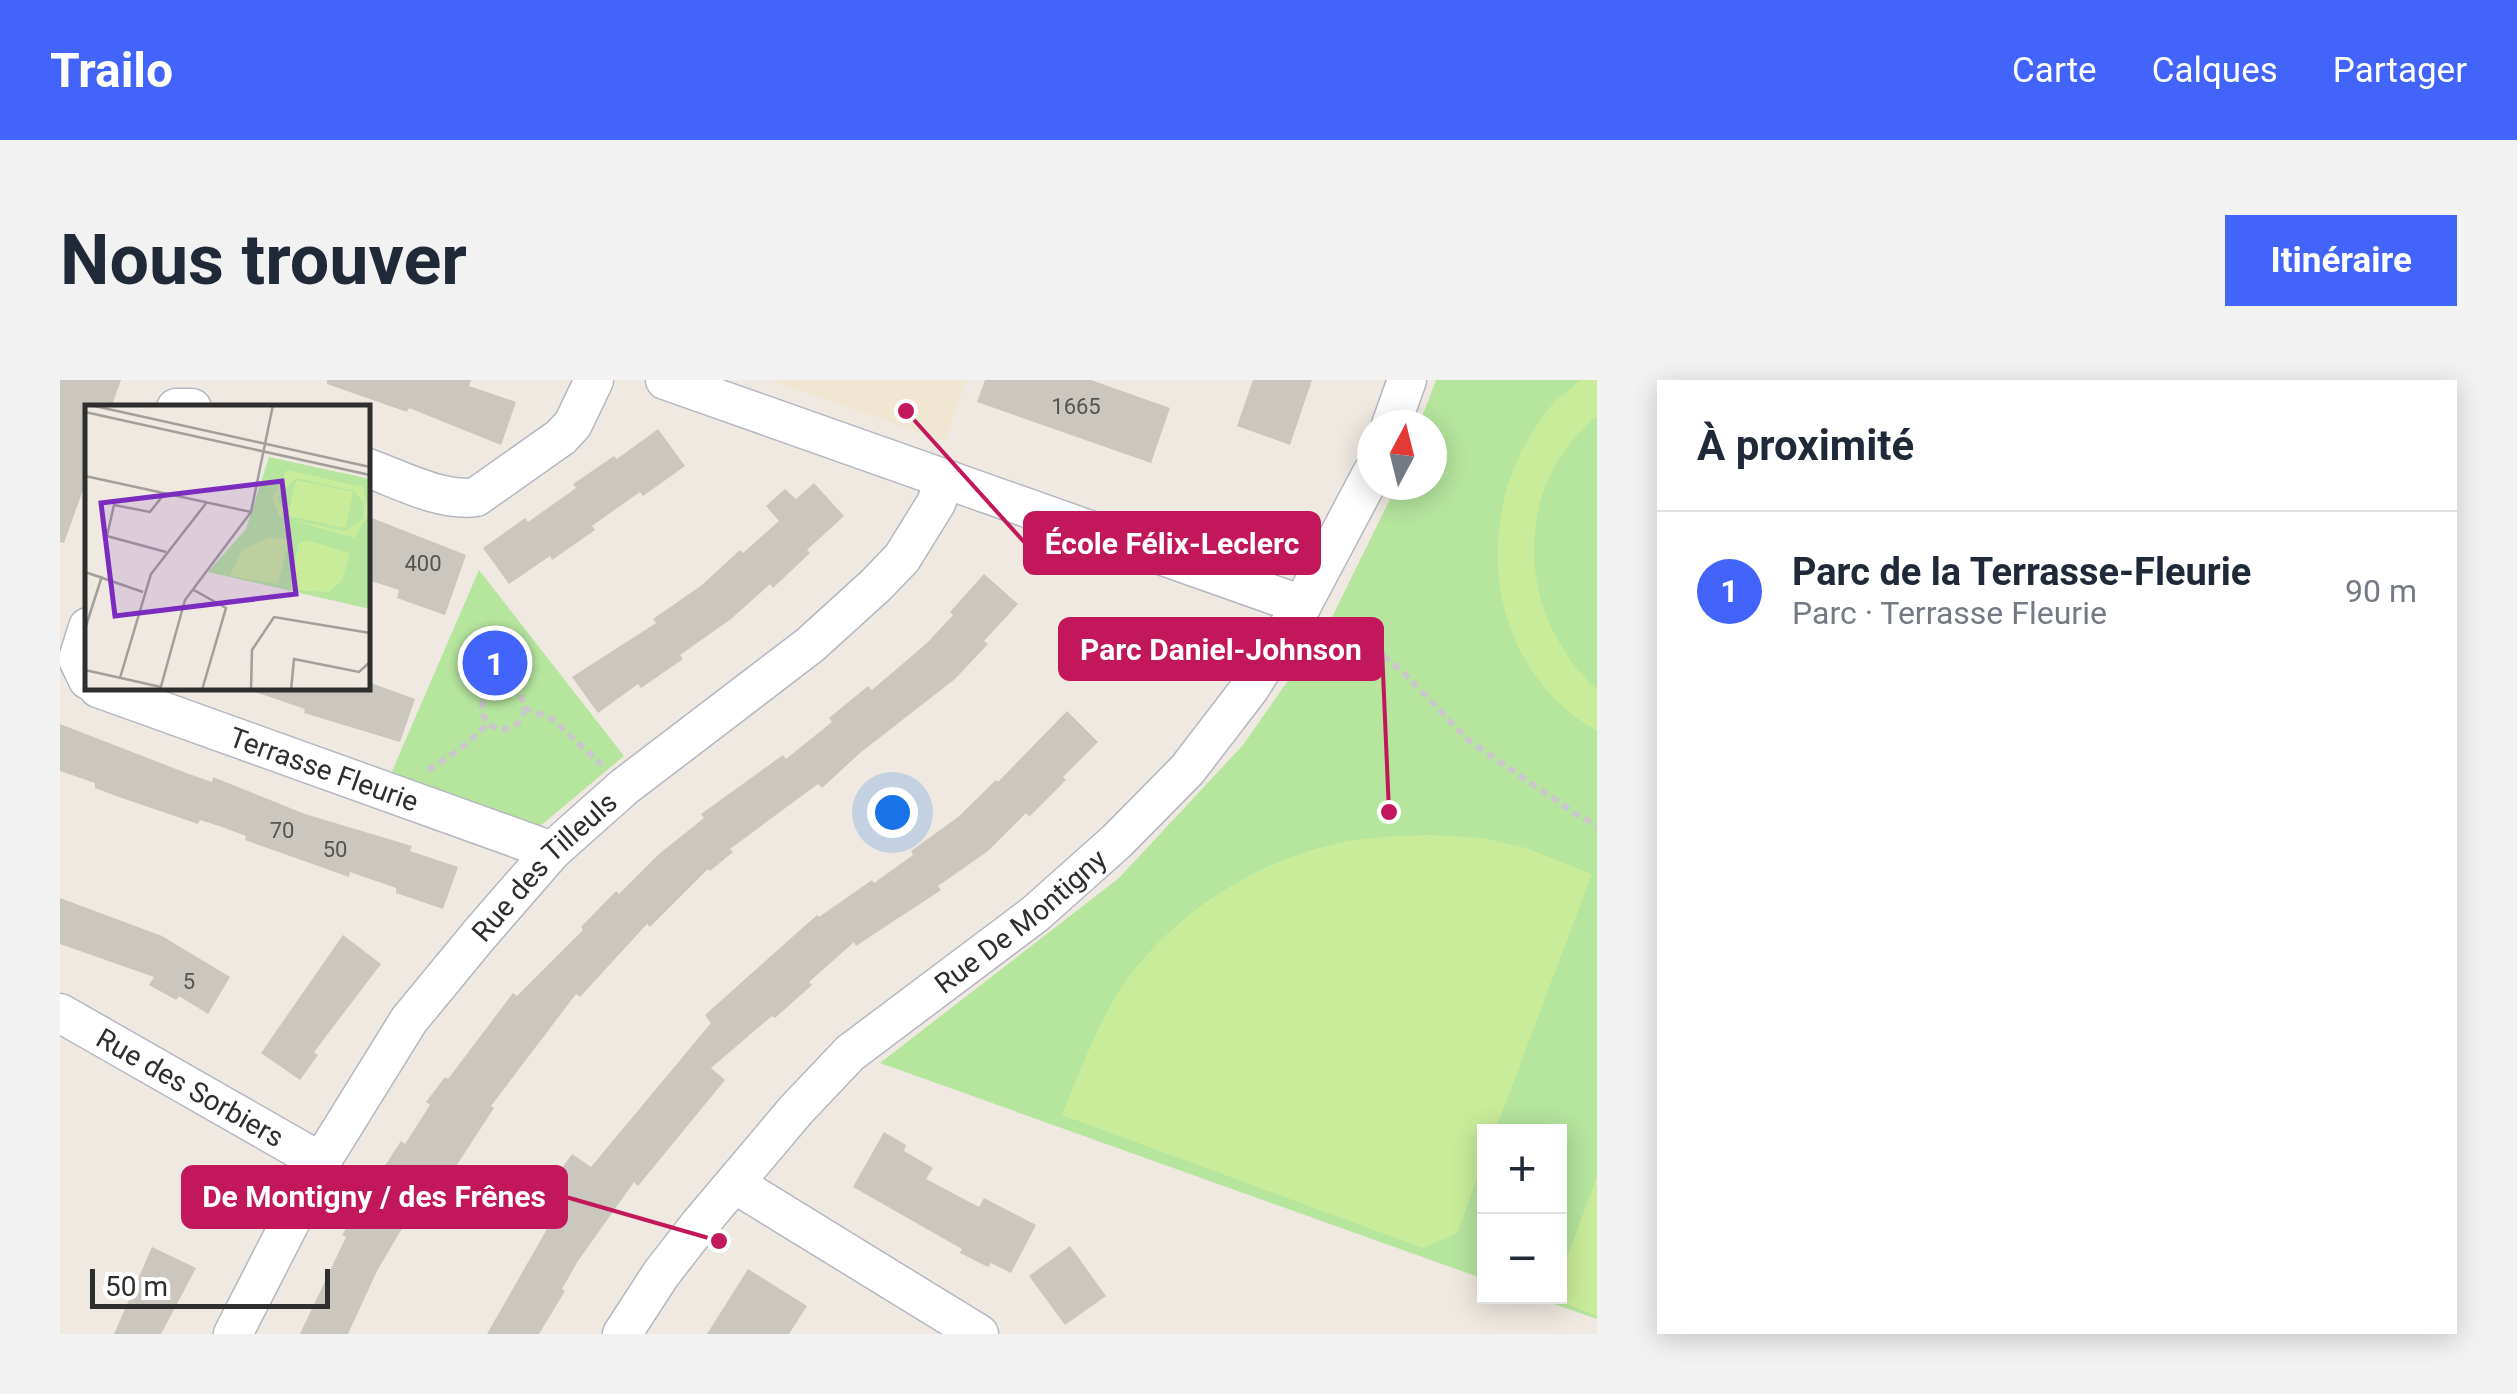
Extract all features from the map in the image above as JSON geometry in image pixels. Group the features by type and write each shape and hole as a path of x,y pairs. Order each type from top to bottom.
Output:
{"street":[{"path":"370,469 461,499 476,496 561,437 573,424 594,380"},
{"path":"664,380 1302,606"},
{"path":"1397,410 1407,380"},
{"name":"Rue des Tilleuls","path":"232,1334 321,1162 409,1020 552,851 624,787 810,645 876,586 902,558 936,503 946,478"},
{"name":"Rue De Montigny","path":"622,1334 661,1274 796,1110 850,1052 1034,914 1117,841 1186,770 1250,688 1302,606 1358,500"},
{"path":"85,637 78,659 85,674"},
{"name":"Terrasse Fleurie","path":"104,690 552,851"},
{"name":"Rue des Sorbiers","path":"60,1013 321,1162"},
{"path":"735,1184 980,1334"}],"path":[{"path":"1302,606 1361,637 1405,674 1468,740 1597,825"},
{"path":"524,708 514,726 501,729 489,724 482,704 495,689 514,691 524,708 551,718 624,787"},
{"path":"393,793 460,749 489,724"}],"shaded area":[{"path":"769,380 966,380 945,441"}],"green space":[{"path":"1436,380 1597,380 1597,1319 1554,1304 1567,1304 1567,1124 1477,1124 1477,1276 880,1063 1119,878 1243,745 1331,619 1390,500 1447,500 1447,410 1425,410"},
{"path":"1581,380 1597,380 1597,416 1568,446 1549,479 1537,515 1534,552 1539,590 1551,626 1570,660 1597,690 1597,731 1558,702 1529,666 1509,625 1499,580 1498,534 1507,488 1525,445 1552,405"},
{"path":"479,570 624,756 539,827 390,776"},
{"path":"1482,838 1526,848 1592,874 1498,1124 1477,1124 1477,1179 1457,1233 1423,1248 1062,1115 1116,996 1134,970 1180,923 1234,884 1293,856 1362,839"},
{"path":"1597,1176 1597,1316 1567,1304 1567,1258"}],"building":[{"path":"60,380 121,380 112,405 85,405 85,484 64,543 60,542"},
{"path":"327,380 471,380 469,386 516,402 501,445 409,408 407,412 327,384"},
{"path":"985,380 1091,380 1170,408 1151,463 977,402"},
{"path":"1253,380 1312,380 1290,445 1237,426"},
{"path":"658,429 685,466 643,496 640,492 620,506 592,526 595,530 552,560 550,556 509,584 483,548 525,518 528,522 576,488 573,484"},
{"path":"814,483 844,516 807,550 810,553 773,588 770,584 731,619 680,655 683,659 641,688 638,684 598,713 572,677 656,623 653,619 702,585 740,550 743,553 779,521 766,506 785,489 796,499"},
{"path":"372,518 466,555 445,615 397,598 399,590 370,581"},
{"path":"984,574 1018,604 984,641 988,644 955,679 822,788 818,784 730,849 733,852 708,869 650,927 647,924 580,997 576,994 491,1106 494,1108 449,1177 439,1171 423,1193 377,1271 348,1334 300,1334 346,1237 342,1235 358,1209 362,1211 384,1167 401,1141 405,1144 430,1105 426,1102 513,993 517,996 616,891 619,894 659,854 704,818 701,814 783,755 786,759 832,722 829,718 868,686 872,690 927,643"},
{"path":"370,683 415,699 400,742 304,713 305,709 255,692 370,690"},
{"path":"1067,711 1098,742 1063,777 1066,780 988,851 938,886 941,890 856,946 854,942 775,1018 772,1016 711,1068 725,1080 638,1186 634,1182 578,1261 539,1334 487,1334 551,1222 533,1209 572,1154 591,1167 711,1023 705,1015 817,915 872,880 874,883 913,855 911,851 998,782"},
{"path":"60,724 212,782 213,777 305,814 412,846 410,851 458,867 443,909 396,893 396,888 350,872 349,877 245,840 246,836 222,827 200,820 198,824 95,788 95,783 60,771"},
{"path":"60,898 162,936 230,977 208,1014 179,996 176,1000 149,985 154,977 60,944"},
{"path":"343,935 381,964 314,1052 318,1055 300,1080 261,1053"},
{"path":"884,1132 906,1145 904,1151 933,1168 926,1179 979,1207 984,1198 1036,1225 1011,1273 960,1253 962,1249 853,1187"},
{"path":"1070,1246 1106,1296 1065,1325 1029,1276"},
{"path":"152,1247 196,1268 161,1334 114,1334"},
{"path":"748,1269 807,1306 789,1334 707,1334"}],"place":[{"name":"École Félix-Leclerc","path":"906,411"},
{"name":"Parc de la Terrasse-Fleurie","path":"495,663"},
{"name":"Parc Daniel-Johnson","path":"1389,812"},
{"name":"De Montigny / des Frênes","path":"719,1241"}]}
